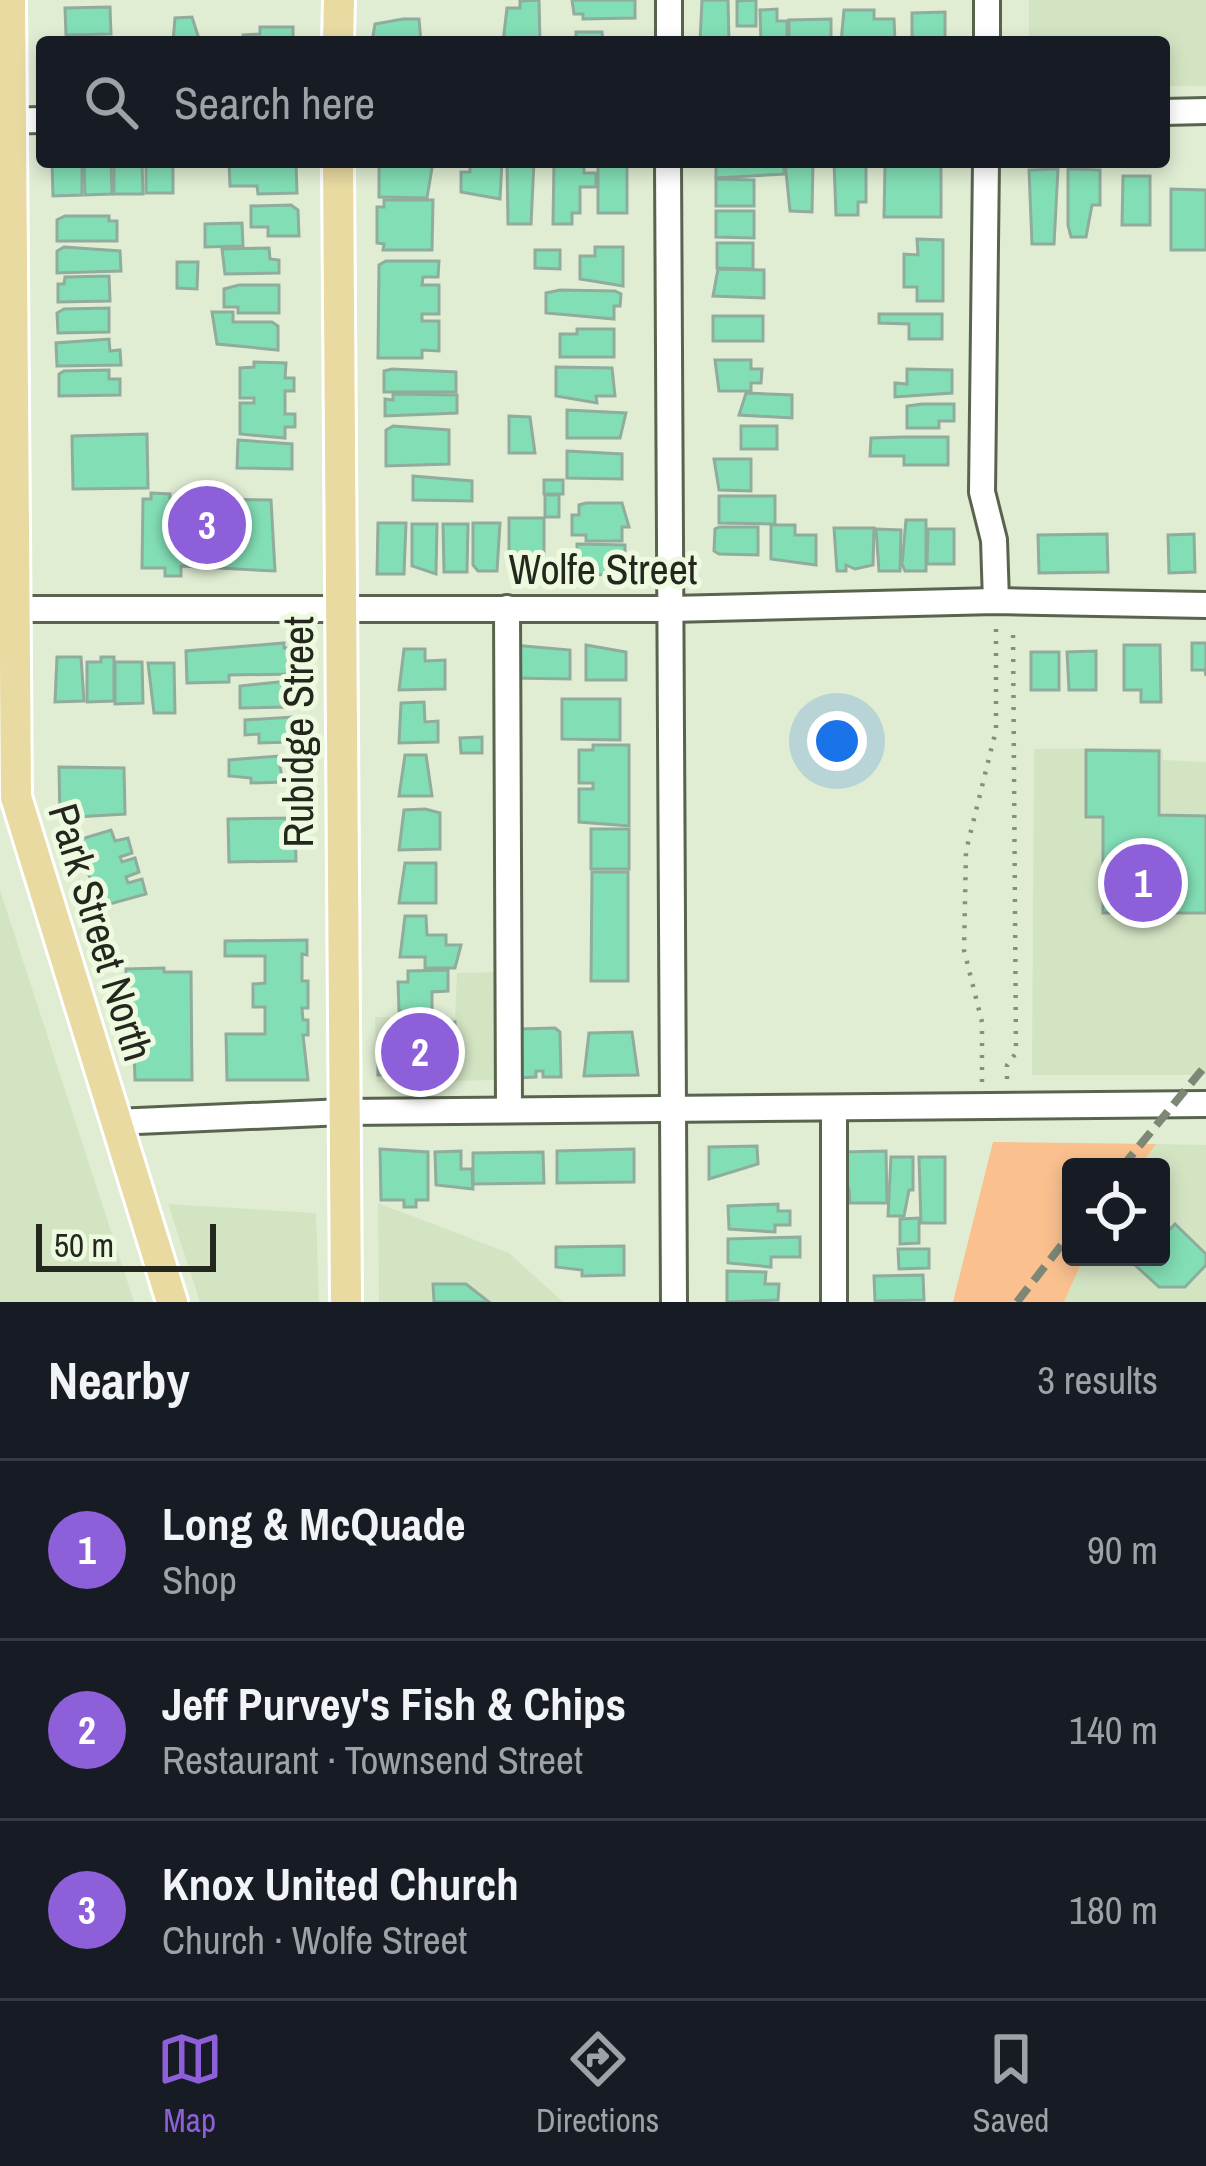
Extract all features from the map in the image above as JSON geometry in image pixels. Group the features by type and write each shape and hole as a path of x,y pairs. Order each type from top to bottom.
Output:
{"main road":[{"name":"Park Street North","path":"10,0 19,121 8,609 16,797 172,1302"},
{"path":"338,0 338,36"},
{"name":"Rubidge Street","path":"338,168 346,1302"}],"street":[{"path":"668,36 669,0"},
{"path":"986,0 987,36"},
{"path":"1170,112 1206,111"},
{"path":"668,168 674,1302"},
{"path":"986,168 982,492 1005,601"},
{"name":"Wolfe Street","path":"8,609 670,609 1005,601 1206,604"},
{"path":"507,608 509,1110"},
{"path":"0,747 16,797"},
{"path":"115,1122 344,1112 1206,1104"},
{"path":"834,1108 834,1302"}],"path":[{"path":"1005,601 1015,786 1016,1053 1007,1065 1007,1079"},
{"path":"982,1106 982,1022 964,950 966,871 996,730 1005,601"}],"shaded area":[{"path":"1029,0 1206,0 1206,86 1170,86 1170,36 1029,36"},
{"path":"1162,748 1163,760 1206,762 1206,1075 1032,1075 1034,749"},
{"path":"0,890 134,1302 0,1302"},
{"path":"499,972 503,1080 377,1082 375,1017 455,1018 457,973"},
{"path":"993,1142 1156,1144 1146,1158 1062,1158 1062,1266 1080,1266 1064,1302 953,1302"},
{"path":"1156,1144 1206,1145 1206,1302 1064,1302 1080,1266 1170,1266 1170,1158 1146,1158"},
{"path":"378,1203 509,1253 563,1302 379,1302"},
{"path":"168,1204 316,1213 319,1302 200,1302"}],"building":[{"path":"539,0 540,36 504,36 507,8 520,8 520,1"},
{"path":"572,0 635,0 635,18 583,19 583,14 574,14"},
{"path":"702,0 728,0 729,36 700,36"},
{"path":"756,0 756,26 737,26 737,1"},
{"path":"110,7 111,34 66,35 65,8"},
{"path":"777,9 777,21 787,21 787,36 761,36 760,10"},
{"path":"844,10 874,10 874,19 894,19 895,36 842,36"},
{"path":"945,12 945,36 912,36 912,13"},
{"path":"192,17 198,36 174,36 175,18"},
{"path":"419,19 420,36 373,36 375,24"},
{"path":"831,19 831,36 789,36 789,20"},
{"path":"260,27 293,27 293,36 243,36 260,34"},
{"path":"576,32 602,32 602,36 576,36"},
{"path":"52,168 82,168 82,195 53,196"},
{"path":"84,168 111,168 112,194 85,195"},
{"path":"114,168 142,168 143,194 114,194"},
{"path":"146,168 173,168 173,193 146,193"},
{"path":"229,168 296,168 297,193 258,194 257,186 230,186"},
{"path":"379,168 432,168 427,198 379,197"},
{"path":"470,168 502,168 500,199 461,192 461,172 470,172"},
{"path":"507,168 534,168 531,224 508,224"},
{"path":"554,168 596,173 596,187 580,187 580,213 572,213 572,224 553,224"},
{"path":"598,168 627,168 627,213 598,213"},
{"path":"716,168 784,168 784,174 716,178"},
{"path":"786,168 813,168 812,212 790,211"},
{"path":"834,168 866,168 866,202 858,202 858,215 836,215"},
{"path":"885,168 941,168 941,217 884,217"},
{"path":"1058,169 1054,244 1032,244 1029,170"},
{"path":"1068,169 1100,170 1100,205 1092,205 1086,237 1071,237"},
{"path":"1123,176 1150,176 1150,225 1122,225"},
{"path":"716,179 754,180 754,206 716,206"},
{"path":"1171,189 1206,190 1206,250 1171,250"},
{"path":"384,200 433,200 432,250 383,250 384,244 377,243 377,207 384,207"},
{"path":"291,205 298,210 299,236 268,236 268,227 251,227 251,206"},
{"path":"716,211 754,211 754,238 716,237"},
{"path":"109,216 109,221 117,221 117,241 57,241 57,220"},
{"path":"242,223 243,246 205,247 205,224"},
{"path":"917,239 943,240 943,301 917,301 917,287 904,287 904,254 918,255"},
{"path":"717,243 753,243 753,269 717,268"},
{"path":"64,247 120,251 121,271 57,273 57,251"},
{"path":"595,247 623,247 623,286 580,279 580,256 595,256"},
{"path":"269,248 270,259 279,260 279,273 225,274 222,249"},
{"path":"535,250 560,250 560,269 535,268"},
{"path":"439,261 438,277 423,277 422,285 439,285 439,314 422,314 422,321 439,321 439,351 422,350 422,358 378,358 379,265"},
{"path":"177,262 198,262 197,289 177,288"},
{"path":"718,269 764,270 764,298 713,296"},
{"path":"109,276 110,301 58,302 58,284 64,284 65,277"},
{"path":"279,285 279,313 238,313 238,307 224,307 224,289"},
{"path":"615,291 621,294 620,306 614,306 614,319 546,313 546,293"},
{"path":"109,308 109,332 58,333 57,313 64,309"},
{"path":"212,312 233,312 233,322 272,322 278,326 278,350 217,344"},
{"path":"879,314 942,314 942,339 909,339 909,324 879,323"},
{"path":"713,316 763,316 763,341 713,341"},
{"path":"577,329 614,329 614,357 560,357 560,334 577,334"},
{"path":"109,339 110,351 120,350 121,365 57,366 56,343"},
{"path":"715,360 751,360 751,369 762,369 761,383 751,383 751,391 719,391"},
{"path":"254,362 286,363 285,378 294,378 294,391 285,391 285,414 295,414 295,427 285,427 285,438 240,434 240,403 254,403 254,398 240,398 240,368 254,367"},
{"path":"556,367 612,368 615,396 596,396 597,403 556,396"},
{"path":"907,369 952,370 952,393 895,397 895,383 907,384"},
{"path":"109,370 109,379 120,379 120,395 59,396 59,374 64,371"},
{"path":"384,371 456,372 456,392 384,392"},
{"path":"746,393 792,395 792,418 739,415"},
{"path":"393,394 457,395 457,413 385,416 385,399 393,400"},
{"path":"954,404 954,421 939,421 939,428 907,428 907,406"},
{"path":"567,410 626,413 620,438 567,438"},
{"path":"509,416 530,417 535,453 509,453"},
{"path":"393,426 449,430 449,464 386,466 386,430"},
{"path":"741,426 777,426 777,449 741,449"},
{"path":"147,434 148,488 73,489 72,436"},
{"path":"948,437 948,465 904,465 904,456 870,456 871,438"},
{"path":"238,440 292,444 292,469 237,468"},
{"path":"567,451 622,454 622,479 567,478"},
{"path":"714,459 751,459 751,491 719,490"},
{"path":"413,476 472,481 472,501 413,500"},
{"path":"544,480 563,480 563,494 544,494"},
{"path":"151,493 170,494 170,499 271,500 275,571 181,566 181,576 165,576 165,568 142,568 143,499 151,499"},
{"path":"545,495 559,495 559,517 545,517"},
{"path":"719,496 775,496 775,524 719,523"},
{"path":"622,503 629,527 622,527 622,541 586,541 586,535 572,535 572,515 579,515 579,505"},
{"path":"509,518 544,518 544,565 509,565"},
{"path":"906,520 926,520 926,571 905,571 902,564"},
{"path":"378,523 406,523 404,574 377,574"},
{"path":"473,523 500,523 497,571 478,571 473,565"},
{"path":"412,524 437,524 436,574 412,566"},
{"path":"443,524 468,524 467,572 444,572"},
{"path":"771,525 795,525 795,535 816,535 816,565 771,559"},
{"path":"719,527 758,527 758,555 714,551"},
{"path":"834,528 874,528 873,565 855,569 846,565 846,571 837,571"},
{"path":"876,529 901,530 900,571 879,571"},
{"path":"928,529 954,529 954,564 927,564"},
{"path":"1107,534 1108,572 1039,573 1038,535"},
{"path":"1194,534 1195,572 1169,573 1168,535"},
{"path":"577,544 625,545 625,558 633,558 633,574 577,575"},
{"path":"284,643 284,648 295,648 296,674 229,675 229,682 187,683 186,651"},
{"path":"1192,643 1206,643 1206,676 1205,670 1192,670"},
{"path":"513,645 570,650 570,679 513,678"},
{"path":"586,645 626,652 626,680 586,680"},
{"path":"1124,645 1160,645 1161,702 1141,702 1141,690 1124,690"},
{"path":"404,649 425,649 425,661 445,660 445,689 399,690"},
{"path":"1096,651 1096,690 1069,690 1067,652"},
{"path":"1031,652 1059,652 1059,690 1031,690"},
{"path":"57,657 81,657 84,701 55,702"},
{"path":"101,657 114,657 114,701 87,702 87,662 101,662"},
{"path":"115,662 142,662 143,703 115,704"},
{"path":"148,663 174,663 175,713 154,713"},
{"path":"288,681 298,685 298,696 289,696 289,707 240,708 240,686"},
{"path":"562,699 620,699 620,740 562,739"},
{"path":"424,702 425,722 438,721 438,742 399,743 401,703"},
{"path":"292,717 292,742 259,743 259,734 245,735 245,720"},
{"path":"482,737 482,753 461,753 460,738"},
{"path":"593,745 629,745 629,826 579,822 579,789 593,789 593,783 579,783 579,750 593,750"},
{"path":"1086,750 1159,751 1159,815 1206,816 1206,913 1103,913 1103,817 1086,817"},
{"path":"405,755 426,755 432,796 399,796"},
{"path":"278,756 283,782 251,783 251,778 229,776 229,760"},
{"path":"59,767 124,768 125,814 60,818"},
{"path":"404,810 440,813 440,849 399,850"},
{"path":"295,818 296,861 229,862 228,819"},
{"path":"591,829 629,829 629,869 591,869"},
{"path":"111,830 115,841 128,838 132,853 120,857 122,862 135,858 139,872 126,877 128,883 142,879 146,894 99,907 78,840"},
{"path":"405,863 436,863 436,903 399,903"},
{"path":"592,872 628,872 628,981 591,981"},
{"path":"405,916 426,916 427,935 446,935 446,945 461,945 455,968 425,968 425,957 400,957"},
{"path":"307,940 302,981 308,981 308,1008 302,1008 303,1020 308,1020 308,1035 303,1035 308,1080 227,1080 226,1034 265,1034 265,1007 253,1007 253,984 265,983 265,956 225,956 225,941"},
{"path":"164,968 164,972 191,972 192,1080 135,1080 134,1050 127,1050 126,969"},
{"path":"448,970 448,991 432,992 432,1010 399,1011 398,982 408,982 408,971"},
{"path":"455,1022 455,1074 378,1075 378,1056 390,1056 389,1023"},
{"path":"555,1028 560,1032 561,1077 543,1077 543,1071 536,1071 536,1077 517,1078 520,1029"},
{"path":"632,1032 638,1075 584,1076 589,1033"},
{"path":"757,1146 758,1164 709,1179 709,1147"},
{"path":"380,1149 428,1152 428,1200 404,1207 404,1200 381,1200"},
{"path":"634,1149 634,1182 557,1183 557,1151"},
{"path":"461,1151 461,1169 472,1169 473,1189 436,1185 435,1152"},
{"path":"886,1151 887,1203 850,1203 849,1189 841,1190 842,1152"},
{"path":"543,1152 544,1183 473,1184 473,1153"},
{"path":"891,1157 913,1157 913,1190 909,1190 904,1216 888,1216"},
{"path":"919,1157 945,1157 945,1223 921,1223"},
{"path":"778,1204 778,1211 790,1211 790,1225 775,1225 775,1232 729,1229 728,1206"},
{"path":"919,1218 919,1243 900,1244 900,1219"},
{"path":"1175,1224 1206,1254 1206,1265 1185,1287 1159,1287 1136,1266 1170,1266 1170,1229"},
{"path":"800,1237 800,1257 771,1257 771,1267 728,1263 728,1239"},
{"path":"624,1246 624,1275 582,1276 582,1270 556,1267 556,1247"},
{"path":"898,1249 929,1249 929,1268 899,1269"},
{"path":"727,1271 766,1272 765,1284 779,1284 778,1300 727,1302"},
{"path":"923,1275 924,1300 875,1301 874,1276"},
{"path":"433,1284 466,1284 489,1302 434,1302"}],"railway":[{"path":"1129,1158 1206,1065"},
{"path":"1017,1302 1062,1244"}],"place":[{"name":"Knox United Church","path":"207,525"},
{"name":"Long & McQuade","path":"1143,883"},
{"name":"Jeff Purvey's Fish & Chips","path":"420,1052"}]}
